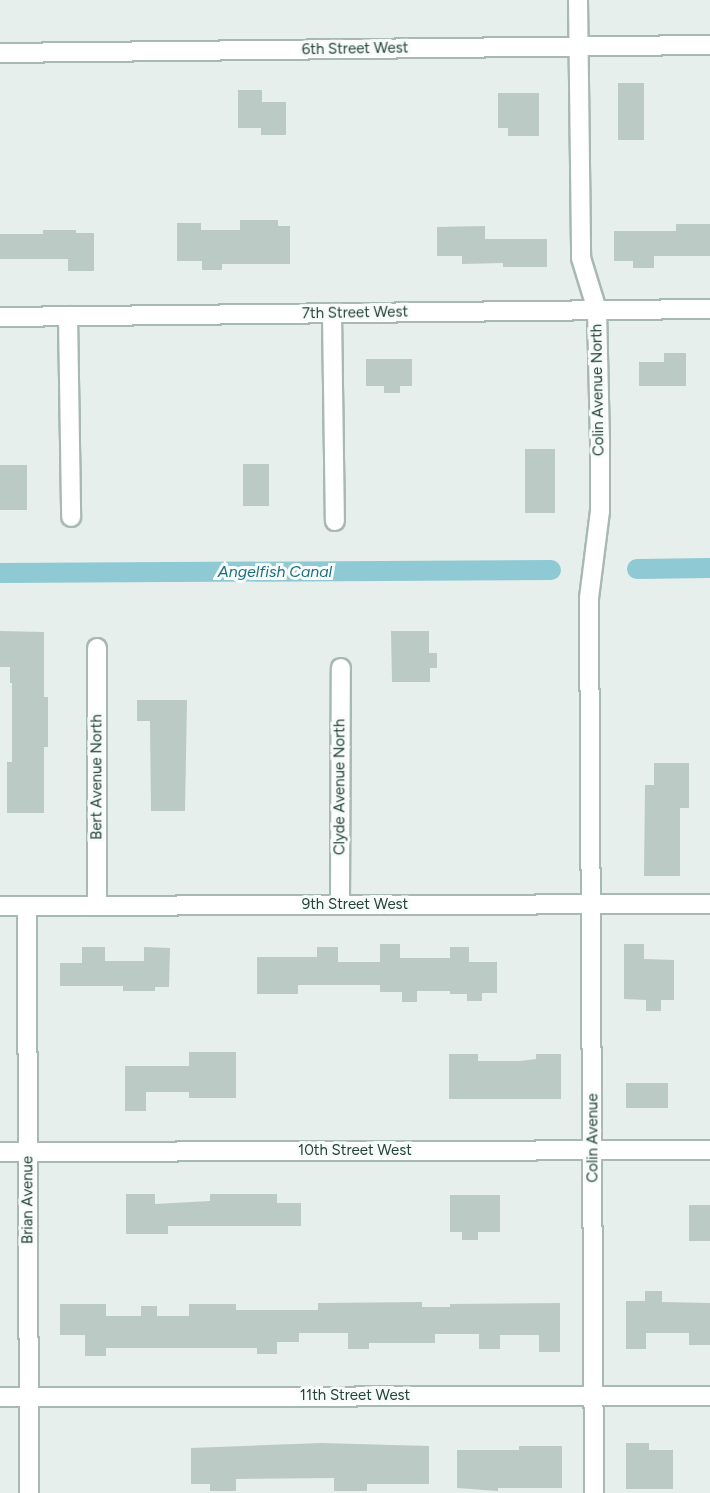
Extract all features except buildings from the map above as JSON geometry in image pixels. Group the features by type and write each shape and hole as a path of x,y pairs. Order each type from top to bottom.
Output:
{"street":[{"name":"Colin Avenue North","path":"578,0 581,258 597,310 600,511 589,598 589,783"},
{"name":"6th Street West","path":"0,53 710,45"},
{"name":"7th Street West","path":"0,317 710,309"},
{"path":"332,314 335,521"},
{"path":"68,316 70,517"},
{"name":"Bert Avenue North","path":"97,648 97,906"},
{"name":"Clyde Avenue North","path":"340,668 340,905"},
{"name":"Colin Avenue","path":"589,783 592,905 594,1493"},
{"name":"9th Street West","path":"0,906 710,904"},
{"name":"Brian Avenue","path":"27,906 29,1493"},
{"name":"10th Street West","path":"0,1152 710,1150"},
{"name":"11th Street West","path":"0,1397 710,1396"}],"waterway":[{"name":"Angelfish Canal","path":"637,569 710,568"},
{"name":"Angelfish Canal","path":"0,573 551,570"}]}
